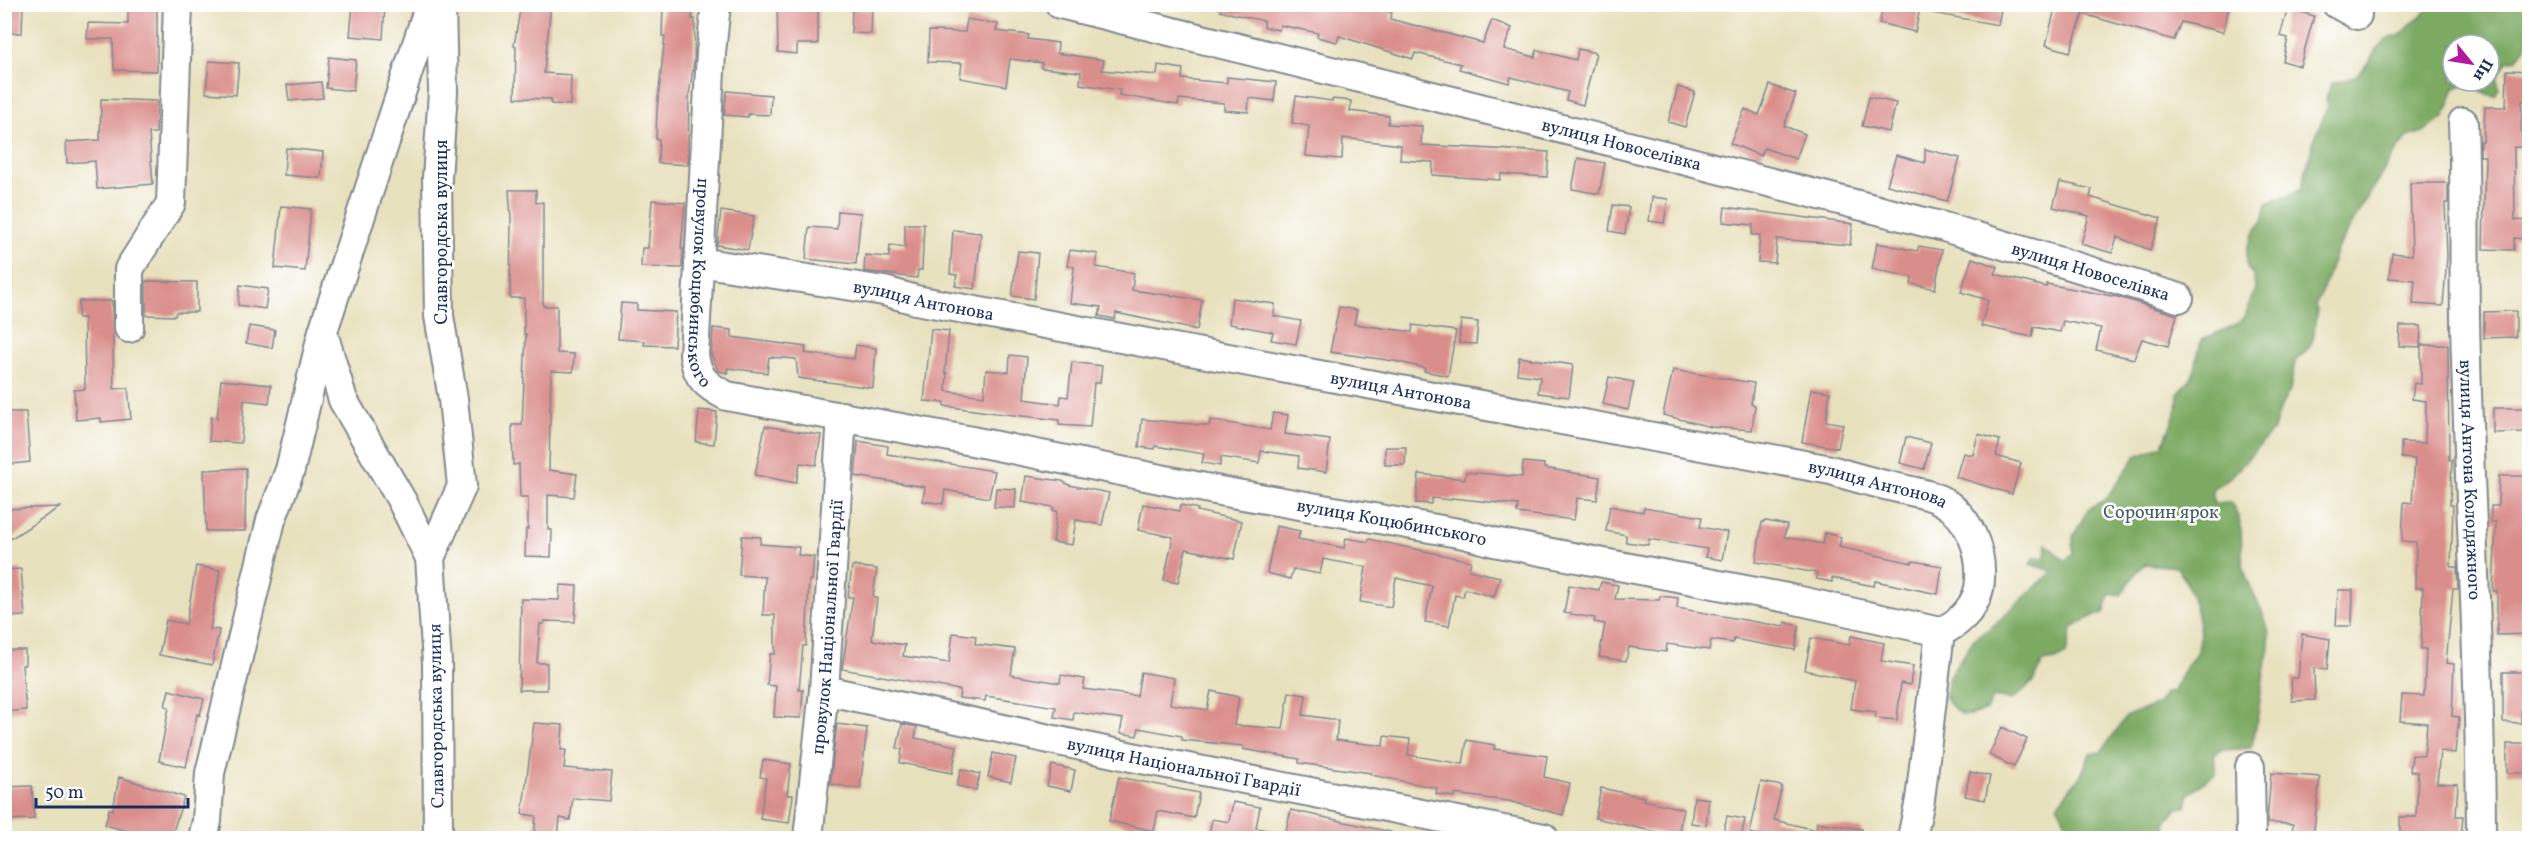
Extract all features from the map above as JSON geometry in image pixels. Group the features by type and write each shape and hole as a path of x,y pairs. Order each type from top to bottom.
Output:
{"street":[{"path":"129,328 129,269 171,202 178,4"},
{"path":"202,838 207,821 210,773 271,520 290,470 323,331 430,4"},
{"name":"Славгородська вулиця","path":"430,558 462,486 453,399 439,316 437,178 443,92 441,4"},
{"name":"провулок Коцюбинського","path":"716,4 699,262 694,355 696,368 704,383 727,396 842,417"},
{"name":"вулиця Новоселівка","path":"1060,4 1434,96 1944,227 2179,298"},
{"name":"вулиця Антона Колодяжного","path":"2463,122 2466,189 2465,356 2481,740 2481,838"},
{"name":"вулиця Антонова","path":"699,262 884,291 927,302 1831,470 1933,497 1951,507 1968,528 1981,567 1976,600 1952,627 1940,632"},
{"name":"Славгородська вулиця","path":"323,331 343,400 402,501 430,558 437,663 439,838"},
{"name":"вулиця Коцюбинського","path":"842,417 1220,491 1464,534 1776,595 1940,632"},
{"name":"провулок Національної Гвардії","path":"808,838 824,690 842,417"},
{"path":"1912,838 1920,800 1940,632"},
{"name":"вулиця Національної Гвардії","path":"824,690 1155,762 1544,838"},
{"path":"2250,767 2251,838"}],"green space":[{"name":"Сорочин ярок","path":"2432,5 2529,5 2529,40 2516,60 2507,62 2501,72 2501,33 2441,33 2441,93 2453,93 2444,118 2423,132 2407,137 2393,155 2337,249 2315,306 2317,310 2313,339 2308,349 2295,361 2290,390 2281,406 2274,429 2232,476 2213,489 2213,503 2230,502 2238,516 2245,573 2263,612 2269,636 2257,723 2251,748 2222,750 2214,755 2216,774 2189,793 2186,807 2177,808 2166,822 2167,832 2163,838 2072,838 2057,805 2081,775 2090,754 2101,752 2127,716 2158,704 2165,693 2174,692 2182,673 2197,651 2200,632 2198,620 2187,584 2177,567 2145,564 2121,595 2110,593 2104,614 2093,616 2072,628 2066,654 2056,660 2042,662 2030,684 2010,700 1993,697 1986,710 1972,715 1962,714 1954,709 1945,697 1949,676 1974,639 1994,625 2053,571 2030,564 2035,557 2044,558 2046,544 2065,561 2073,553 2073,537 2088,509 2105,500 2136,456 2163,445 2177,409 2178,394 2191,379 2195,369 2201,340 2235,325 2245,317 2255,288 2254,277 2247,267 2247,249 2254,232 2263,221 2267,203 2301,190 2314,140 2328,106 2326,98 2331,84 2358,74 2380,45 2392,37 2399,36"}],"building":[{"path":"128,4 157,4 157,71 114,70 113,39 87,39 88,23 128,24"},
{"path":"353,4 385,4 383,39 350,36"},
{"path":"521,4 551,4 544,73 571,75 570,105 551,104 551,99 515,98 516,47 514,46"},
{"path":"663,4 694,4 692,19 695,19 694,62 689,95 688,165 658,163 657,109 665,36 662,36"},
{"path":"777,4 818,4 818,44 797,44 797,54 778,52"},
{"path":"1220,4 1361,4 1392,13 1390,19 1483,43 1492,20 1512,28 1504,49 1535,57 1537,50 1576,60 1578,49 1596,53 1583,105 1566,100 1568,92 1511,77 1509,83 1459,69 1461,64 1415,53 1413,59 1339,36 1337,42 1317,37 1318,33 1280,25 1279,30 1264,27 1264,21 1220,11"},
{"path":"1884,4 1921,4 1915,32 1879,23"},
{"path":"1933,4 2002,4 1998,25 1932,13"},
{"path":"2056,4 2230,4 2223,32 2181,22 2174,40 2083,14 2070,52 2046,45"},
{"path":"7,6 23,6 22,33 6,33"},
{"path":"2288,8 2314,16 2300,66 2283,61 2288,38 2280,36"},
{"path":"852,10 872,10 871,34 851,33"},
{"path":"967,19 998,24 996,31 1029,35 1028,39 1058,43 1057,53 1104,60 1102,70 1157,75 1158,65 1183,69 1182,79 1227,83 1227,77 1276,82 1274,101 1249,98 1248,112 1224,110 1224,103 1179,99 1178,105 1119,95 1120,90 1080,84 1081,72 1041,68 1042,63 1010,59 1006,86 960,78 962,63 928,62 929,31 965,32"},
{"path":"329,57 356,60 353,91 326,88"},
{"path":"209,61 239,63 236,95 206,93"},
{"path":"2507,70 2529,71 2529,101 2522,101 2521,132 2529,132 2529,148 2514,147 2515,220 2528,221 2527,239 2514,238 2514,250 2483,249 2485,156 2480,156 2480,141 2483,141 2485,107 2506,107"},
{"path":"321,82 323,98 289,101 287,85"},
{"path":"1770,85 1796,94 1784,126 1805,134 1796,159 1764,148 1761,156 1730,143 1745,109 1759,115"},
{"path":"1678,87 1695,92 1685,127 1668,122"},
{"path":"727,91 771,95 770,115 748,114 748,117 724,115"},
{"path":"1296,96 1351,101 1350,111 1389,116 1388,124 1422,126 1421,145 1549,152 1547,177 1501,174 1500,180 1432,175 1433,162 1400,160 1401,145 1343,138 1342,159 1306,156 1309,126 1292,123"},
{"path":"1869,97 1896,103 1889,132 1862,126"},
{"path":"101,99 157,101 156,133 149,133 153,184 97,189 95,161 67,163 66,142 100,140"},
{"path":"286,148 323,152 321,178 284,175"},
{"path":"1925,149 1960,158 1947,201 1887,185 1896,155 1925,163"},
{"path":"1578,158 1605,163 1599,194 1572,189"},
{"path":"2060,182 2092,189 2090,197 2161,218 2150,250 2117,237 2112,253 2081,244 2089,216 2053,207"},
{"path":"2410,183 2448,183 2448,203 2445,203 2447,257 2443,306 2413,304 2415,280 2389,278 2392,253 2412,255"},
{"path":"509,190 536,190 536,203 543,202 543,306 557,306 557,353 574,354 573,372 551,371 549,470 577,474 574,497 548,495 548,530 552,530 551,557 525,556 528,497 520,497 519,464 513,465 512,425 522,425 526,334 524,334 524,298 510,298"},
{"path":"1652,197 1668,199 1664,223 1649,221"},
{"path":"652,200 685,203 681,249 683,249 682,268 641,267 642,248 648,248"},
{"path":"1613,205 1629,207 1625,234 1609,231"},
{"path":"281,206 311,209 305,271 275,268"},
{"path":"1725,207 1853,224 1850,245 1777,239 1775,263 1758,262 1760,235 1752,235 1753,225 1723,222"},
{"path":"721,211 754,216 748,250 717,245"},
{"path":"838,211 861,213 856,264 806,259 809,227 837,229"},
{"path":"905,224 924,224 922,270 918,270 917,278 864,271 865,255 889,257 890,245 905,247"},
{"path":"953,230 981,233 975,289 955,286 957,275 950,274"},
{"path":"1877,243 1917,251 1919,246 1942,250 1935,289 1911,284 1912,277 1872,269"},
{"path":"1070,250 1098,254 1096,267 1134,273 1132,290 1202,300 1197,330 1116,313 1115,319 1099,316 1101,307 1070,303 1074,267 1067,266"},
{"path":"1018,251 1038,253 1034,299 1012,296"},
{"path":"1972,258 1998,267 1995,274 2046,287 2046,284 2118,297 2177,315 2168,346 2142,339 2134,359 2096,350 2101,328 2063,321 2060,332 2034,327 2032,337 1981,326 1988,300 1961,292"},
{"path":"146,281 197,282 197,312 176,312 175,316 146,315"},
{"path":"240,285 268,289 265,309 238,305"},
{"path":"1232,298 1275,304 1274,316 1301,321 1296,344 1271,340 1273,332 1229,324"},
{"path":"79,301 112,301 114,389 128,388 131,419 101,422 101,418 76,420 74,390 85,389 84,318 78,318"},
{"path":"621,303 637,304 637,310 676,312 674,346 644,345 645,341 618,339"},
{"path":"1339,307 1357,310 1354,324 1412,332 1413,325 1456,331 1448,376 1394,361 1330,352"},
{"path":"2516,311 2516,337 2484,338 2484,312"},
{"path":"1461,320 1478,322 1476,344 1459,343"},
{"path":"249,326 275,330 272,348 246,343"},
{"path":"2400,326 2421,326 2420,347 2399,346"},
{"path":"713,328 732,330 732,337 806,347 805,353 854,359 856,345 876,348 873,388 798,378 796,359 769,357 767,373 728,368 727,373 718,371 711,354"},
{"path":"931,329 949,331 945,373 947,373 946,391 984,396 986,370 1009,372 1010,355 1027,357 1024,399 1060,404 1061,396 1068,397 1072,362 1102,366 1100,383 1094,383 1090,427 1059,425 1059,420 944,406 944,402 924,401"},
{"path":"2421,345 2448,345 2449,460 2452,460 2450,505 2453,505 2451,567 2457,567 2458,589 2453,589 2446,663 2454,664 2452,716 2459,717 2455,753 2440,751 2437,783 2458,784 2456,816 2463,816 2461,838 2400,838 2400,817 2416,817 2418,772 2410,771 2412,755 2424,756 2427,723 2400,721 2402,695 2424,696 2426,649 2421,649 2423,588 2415,588 2416,542 2402,541 2404,502 2412,503 2415,459 2401,458 2401,442 2425,443 2426,401 2412,399 2414,383 2421,384"},
{"path":"1519,357 1573,365 1569,397 1538,393 1540,377 1517,374"},
{"path":"1673,370 1754,383 1751,404 1755,405 1752,430 1711,427 1663,415"},
{"path":"1609,377 1634,382 1628,410 1603,404"},
{"path":"221,380 271,385 269,403 244,400 241,443 209,441 211,417 217,418"},
{"path":"1811,389 1830,392 1826,421 1843,424 1838,448 1802,442"},
{"path":"2493,408 2526,408 2526,432 2493,433"},
{"path":"699,410 717,412 714,444 696,442"},
{"path":"8,412 26,412 30,462 4,465 4,435 8,434"},
{"path":"1273,413 1288,415 1285,434 1330,440 1326,472 1298,468 1299,456 1261,451 1259,463 1221,457 1220,466 1202,463 1204,454 1155,446 1155,449 1139,447 1142,419 1209,426 1210,420 1270,430"},
{"path":"765,426 821,435 816,465 800,463 796,483 755,475"},
{"path":"1978,434 2000,440 1996,456 2021,463 2012,494 1956,477 1963,453 1973,455"},
{"path":"1906,437 1931,443 1924,469 1900,463"},
{"path":"858,441 888,446 887,454 995,471 989,498 945,490 943,504 923,501 925,487 855,476"},
{"path":"1385,447 1406,447 1405,465 1385,465"},
{"path":"1523,462 1544,464 1544,468 1600,477 1597,500 1577,498 1574,520 1517,513 1518,505 1452,498 1451,500 1432,498 1431,504 1416,503 1419,474 1465,479 1466,472 1522,477"},
{"path":"246,468 245,531 206,531 204,470"},
{"path":"1026,476 1062,481 1069,485 1109,493 1102,525 1076,520 1072,545 1053,542 1057,511 1053,511 1054,507 1022,502"},
{"path":"2499,476 2524,476 2523,488 2529,489 2526,577 2529,634 2497,635 2497,591 2493,591 2496,522 2491,522 2491,506 2498,506"},
{"path":"996,488 1016,489 1015,508 994,507"},
{"path":"1143,504 1179,511 1181,505 1242,521 1234,559 1186,549 1178,583 1164,580 1173,537 1138,530"},
{"path":"1610,506 1643,512 1644,507 1702,517 1700,527 1727,532 1722,560 1705,557 1707,549 1649,539 1648,545 1626,542 1626,535 1606,531"},
{"path":"60,507 4,543 4,509"},
{"path":"1762,522 1787,525 1784,537 1823,544 1825,533 1841,537 1839,547 1912,563 1913,561 1942,566 1938,594 1875,581 1874,586 1832,578 1832,582 1816,579 1817,573 1756,562"},
{"path":"1276,526 1300,531 1298,539 1344,548 1346,538 1368,542 1369,539 1471,561 1469,570 1500,577 1494,597 1465,589 1463,597 1455,595 1449,626 1425,622 1432,586 1396,578 1391,607 1360,602 1366,567 1323,559 1320,574 1293,569 1290,579 1267,573"},
{"path":"742,536 761,537 760,544 799,547 798,555 814,557 812,580 809,580 806,646 803,646 799,690 803,690 801,718 774,717 776,686 767,685 770,654 775,654 775,615 763,615 765,577 739,575"},
{"path":"196,566 220,570 210,629 219,630 212,665 159,655 166,620 186,624"},
{"path":"852,566 877,569 873,597 877,598 872,640 905,645 903,656 949,663 953,633 976,636 975,644 1015,649 1011,675 1060,683 1061,675 1085,679 1083,689 1137,696 1141,672 1174,678 1170,704 1207,710 1211,691 1239,697 1234,725 1283,729 1289,692 1306,695 1303,715 1338,720 1336,740 1383,746 1384,736 1410,739 1408,755 1463,764 1467,740 1495,745 1494,749 1547,756 1544,777 1570,783 1563,815 1508,801 1455,794 1455,797 1436,794 1437,788 1371,775 1371,773 1299,763 1299,759 1243,749 1243,746 1182,740 1182,736 1139,728 1137,736 1120,733 1123,719 1074,712 1073,720 1054,717 1056,707 986,696 985,701 959,698 960,690 842,669 853,597 848,597"},
{"path":"21,569 25,616 4,617 4,570"},
{"path":"1601,582 1618,585 1615,599 1659,600 1660,596 1678,598 1677,608 1784,627 1785,622 1799,626 1795,650 1734,639 1733,643 1711,640 1709,650 1667,644 1666,652 1629,647 1626,661 1599,657 1605,624 1594,622 1595,618 1564,613 1569,585 1599,590"},
{"path":"560,585 577,586 575,622 544,621 544,624 540,624 537,663 547,663 547,690 519,690 521,599 559,600"},
{"path":"2338,590 2353,590 2352,626 2336,626"},
{"path":"2302,634 2330,639 2327,670 2314,668 2315,700 2292,701 2291,678 2298,678"},
{"path":"1851,636 1884,643 1881,661 1913,666 1910,685 1901,683 1897,720 1875,718 1876,712 1851,709 1855,681 1805,670 1811,638 1849,645"},
{"path":"4,650 25,650 25,665 22,665 26,710 4,712"},
{"path":"2503,672 2529,672 2529,702 2522,702 2521,723 2503,722"},
{"path":"169,690 204,699 200,715 197,714 186,767 159,761 169,707 165,706"},
{"path":"534,723 563,725 561,750 566,750 564,768 612,772 609,801 573,798 570,820 560,818 558,838 534,838 536,816 522,814"},
{"path":"837,724 867,728 860,789 830,784"},
{"path":"902,724 917,727 915,738 957,746 952,773 900,763 902,749 897,748"},
{"path":"2002,727 2027,739 2014,767 1989,755"},
{"path":"2507,744 2529,744 2529,773 2507,773"},
{"path":"993,753 1016,758 1011,782 988,777"},
{"path":"763,760 791,764 787,795 793,795 789,823 760,819 766,778 760,777"},
{"path":"1052,765 1075,770 1071,791 1047,786"},
{"path":"961,769 980,774 976,790 957,786"},
{"path":"1970,772 1990,776 1985,800 1965,796"},
{"path":"2271,773 2320,777 2313,838 2292,835 2293,824 2267,823"},
{"path":"119,777 184,797 171,838 140,838 141,835 105,825 109,809 113,810"},
{"path":"1119,777 1199,793 1194,818 1158,811 1154,831 1109,821"},
{"path":"1761,782 1782,786 1774,820 1816,830 1817,822 1862,829 1861,838 1774,838 1750,833"},
{"path":"32,786 34,819 6,820 4,787"},
{"path":"1601,788 1644,797 1643,800 1683,809 1678,837 1595,818"},
{"path":"1694,797 1709,799 1706,825 1691,823"},
{"path":"1233,802 1260,807 1256,828 1272,831 1272,838 1208,838 1212,819 1229,822"},
{"path":"1291,810 1391,832 1390,838 1284,838"},
{"path":"1727,816 1745,819 1741,838 1722,838"}]}
